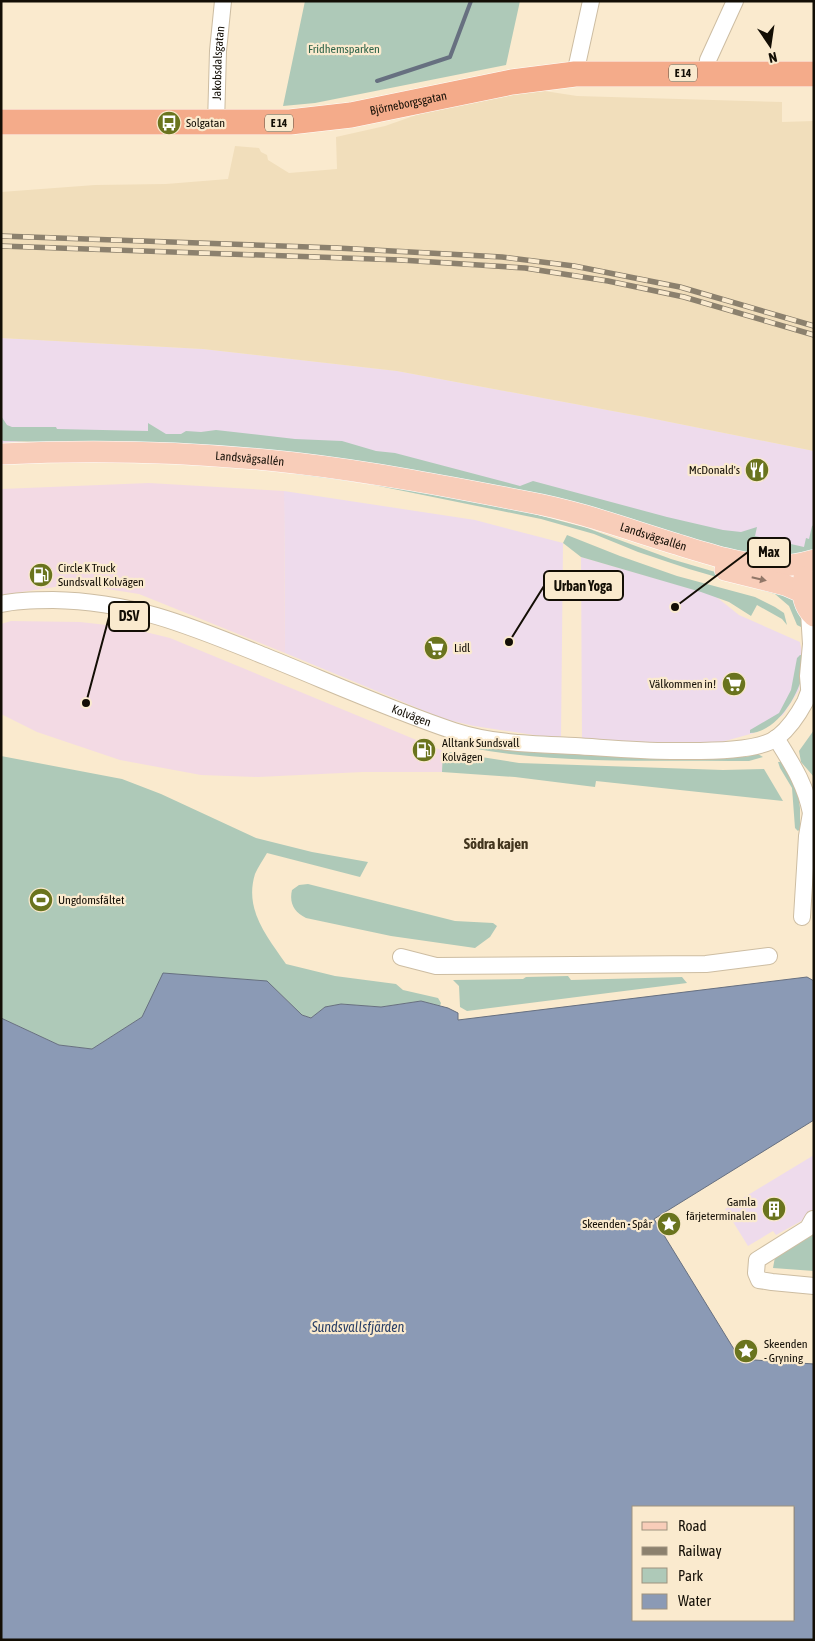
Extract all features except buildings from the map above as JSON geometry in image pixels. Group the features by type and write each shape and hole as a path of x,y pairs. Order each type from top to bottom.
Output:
{"highway":[{"name":"Björneborgsgatan","path":"1,122 216,124 290,122 350,115 512,82 576,74 814,74"}],"main road":[{"name":"Landsvägsallén","path":"1,454 78,451 174,453 242,458 360,472 531,502 705,553 746,562 769,566 814,560"},
{"name":"Landsvägsallén","path":"496,496 712,566 785,585 801,592"},
{"path":"811,614 804,603 801,592 804,577 811,565 814,564"}],"street":[{"name":"Jakobsdalsgatan","path":"216,124 218,51 223,1"},
{"path":"576,74 590,1"},
{"path":"706,73 708,60 734,1"},
{"name":"Kolvägen","path":"1,604 26,600 73,600 112,604 144,611 216,636 400,712 486,740 530,745 651,751 723,751 742,748 776,738"},
{"path":"802,917 807,836 812,813 806,790 796,769 776,738 789,726 806,700 812,686 808,676 811,614"},
{"path":"401,957 436,966 446,966 706,964 768,956"},
{"path":"813,1219 808,1228 758,1260 756,1273 759,1280 814,1286"}],"shaded area":[{"path":"538,90 577,96 782,102 782,122 814,121 814,451 645,417 397,371 203,349 1,338 1,192 95,185 166,184 228,179 235,146 259,148 261,152 267,155 268,160 289,173 337,169 336,137 385,126 425,112"},
{"path":"1,338 203,349 397,371 645,417 814,451 814,557 701,534 104,443 25,441 1,443"},
{"path":"149,483 284,491 285,653 139,594 75,584 1,595 1,489"},
{"path":"284,491 475,520 563,543 561,737 547,737 474,726 444,719 285,653"},
{"path":"581,557 714,595 739,615 800,642 803,659 799,690 783,715 754,733 718,743 582,741"},
{"path":"11,621 80,622 125,627 170,638 443,751 442,772 363,772 258,777 201,775 120,760 37,732 1,714 1,624"},
{"name":"Gamla färjeterminalen","path":"814,1155 814,1214 776,1235 773,1231 748,1246 725,1209"}],"green space":[{"name":"Fridhemsparken","path":"305,1 520,1 506,65 315,103 283,106"},
{"path":"1,416 7,425 12,427 148,431 148,423 166,434 216,430 295,439 342,441 520,486 533,481 723,530 741,532 757,527 755,536 804,547 806,538 809,539 812,526 814,525 814,556 768,559 633,523 104,443 4,441 1,440"},
{"path":"296,471 368,481 523,511 587,528 671,559 746,581 792,598 801,613 803,628 797,625 789,606 775,594 689,569 638,552 594,534 541,519 364,483 295,474"},
{"path":"567,535 677,576 755,597 784,613 787,625 782,619 757,605 751,616 729,602 701,592 581,557 563,543"},
{"path":"802,655 804,663 802,676 799,687 787,708 770,726 750,733 750,730 779,713 791,690 797,658"},
{"path":"814,730 814,777 801,762 799,751"},
{"path":"471,744 540,753 715,757 745,757 758,754 763,757 749,761 568,759 503,753 471,748 469,747"},
{"path":"443,751 519,763 723,770 764,769 783,801 596,781 595,787 515,777 442,772"},
{"path":"1,756 122,779 161,794 256,838 312,852 368,862 360,877 267,853 255,874 252,887 255,911 259,922 286,964 335,976 396,984 403,990 438,998 441,1003 440,1006 421,1001 381,1007 341,1004 325,1007 311,1018 302,1015 267,981 142,1017 92,1049 59,1045 1,1018"},
{"path":"778,762 782,762 798,793 800,829 798,831 795,828 792,788"},
{"path":"308,884 455,921 493,923 497,926 490,937 475,948 391,936 306,918 293,907 291,895 292,890 299,885"},
{"path":"568,976 571,980 682,977 687,983 467,1011 460,1007 459,986 453,980"},
{"path":"814,1234 814,1271 773,1268 775,1257"}],"water":[{"name":"Sundsvallsfjärden","path":"163,973 267,981 302,1015 311,1018 325,1007 341,1004 381,1007 421,1001 448,1008 458,1013 458,1020 807,977 814,981 814,1120 654,1219 740,1359 814,1364 814,1640 1,1640 1,1018 59,1045 92,1049 142,1017"}],"waterway":[{"path":"377,81 450,57 471,1"}],"railway":[{"path":"1,236 337,248 502,257 574,266 680,287 814,326"},
{"path":"1,246 401,260 525,268 608,281 684,297 814,335"}],"place":[{"name":"Solgatan","path":"169,123"},
{"name":"McDonald's","path":"757,470"},
{"name":"Circle K Truck Sundsvall Kolvägen","path":"41,575"},
{"name":"Max","path":"675,607"},
{"name":"Urban Yoga","path":"509,642"},
{"name":"Lidl","path":"436,648"},
{"name":"Välkommen in!","path":"734,684"},
{"name":"DSV","path":"86,703"},
{"name":"Alltank Sundsvall Kolvägen","path":"424,750"},
{"name":"Ungdomsfältet","path":"41,900"},
{"name":"Gamla färjeterminalen","path":"774,1209"},
{"name":"Skeenden - Spår","path":"669,1224"},
{"name":"Skeenden - Gryning","path":"746,1351"}],"district":[{"name":"Södra kajen","path":"496,843"}]}
